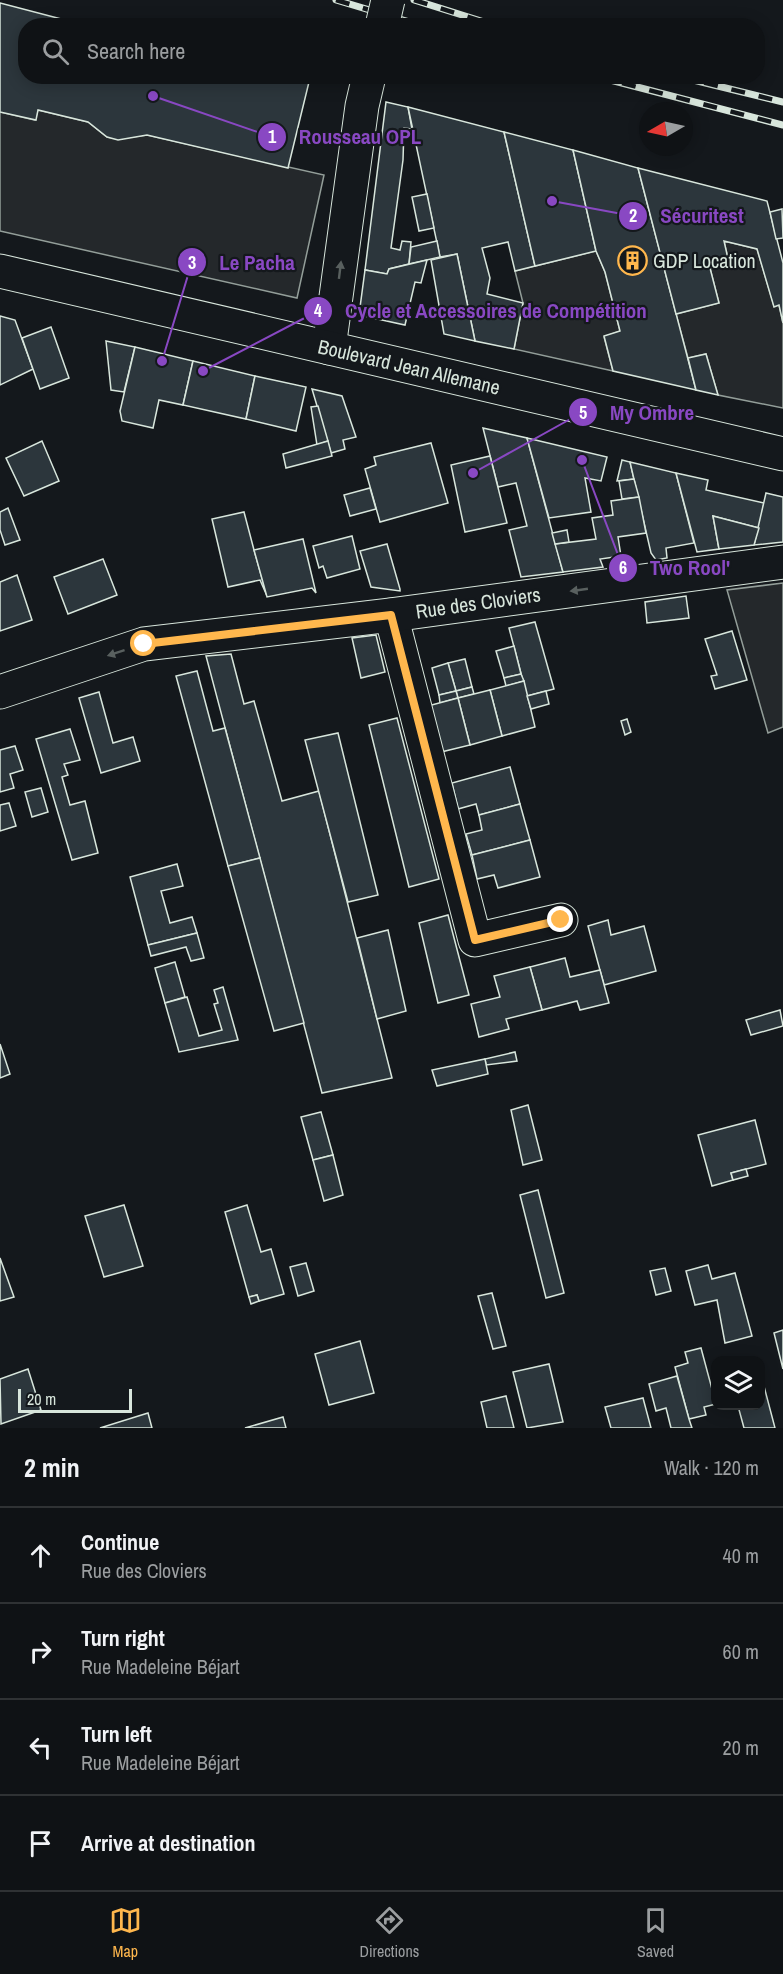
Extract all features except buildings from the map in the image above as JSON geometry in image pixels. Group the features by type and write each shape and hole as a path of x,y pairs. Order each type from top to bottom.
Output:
{"street":[{"path":"384,18 388,0"},
{"path":"329,348 362,106 367,84"},
{"name":"Boulevard Jean Allemane","path":"0,272 783,454"},
{"name":"Rue des Cloviers","path":"0,692 144,644 391,615 783,562"},
{"path":"391,615 475,940 561,920"}],"shaded area":[{"path":"38,110 88,122 107,137 118,139 147,135 324,175 297,298 0,231 0,112 35,120"},
{"path":"724,241 757,249 774,306 779,305 783,323 783,408 718,395 706,354 688,358 676,314 719,303 710,268 729,263"},
{"path":"596,251 605,272 620,331 604,337 613,371 514,349 523,303 515,271"},
{"path":"783,583 783,727 768,733 727,590"}],"railway":[{"path":"336,0 396,18"},
{"path":"414,0 471,18"},
{"path":"626,84 783,125"},
{"path":"710,84 783,102"}],"place":[{"name":"Rousseau OPL","path":"153,96"},
{"name":"Sécuritest","path":"552,201"},
{"name":"GDP Location","path":"632,261"},
{"name":"Le Pacha","path":"162,361"},
{"name":"Cycle et Accessoires de Compétition","path":"203,371"},
{"name":"Two Rool'","path":"582,460"},
{"name":"My Ombre","path":"473,473"}],"route":[{"path":"144,644 391,615 475,940 561,920"}]}
